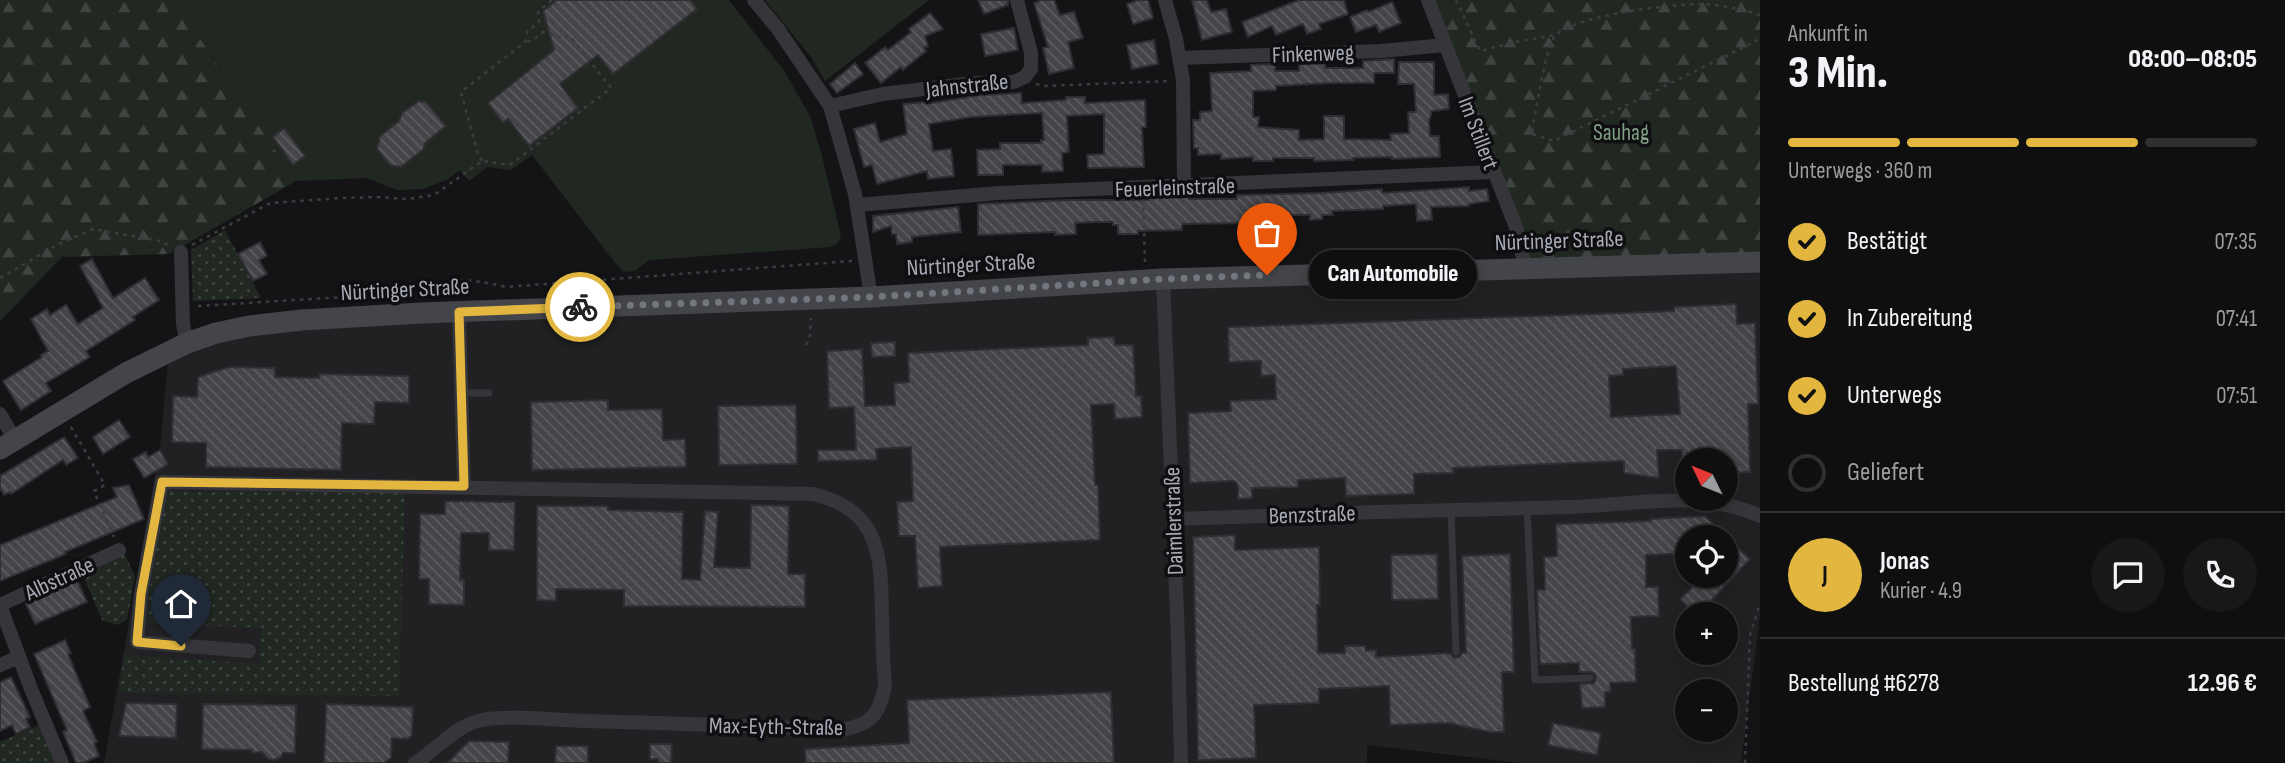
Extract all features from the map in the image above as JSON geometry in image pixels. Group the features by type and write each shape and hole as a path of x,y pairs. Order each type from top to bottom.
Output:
{"main road":[{"name":"Nürtinger Straße","path":"8,444 126,373 187,343 216,333 262,325 351,317 459,312 872,297 1154,279 1760,262"}],"street":[{"path":"754,0 792,49 830,106 857,205 872,297"},
{"name":"Jahnstraße","path":"830,106 883,94 973,83 1014,82 1025,77 1031,69 1031,53 1017,0"},
{"path":"1165,0 1183,80 1184,186"},
{"name":"Im Stillert","path":"1428,0 1517,230 1525,267"},
{"name":"Finkenweg","path":"1180,58 1381,51 1445,45"},
{"name":"Feuerleinstraße","path":"857,205 965,195 1494,172"},
{"path":"181,252 183,324 187,343"},
{"name":"Daimlerstraße","path":"1154,279 1173,519 1173,730 1181,763"},
{"path":"459,312 464,486"},
{"path":"0,414 8,444"},
{"name":"Max-Eyth-Straße","path":"248,650 137,642 141,594 162,482 796,493 829,498 845,505 869,532 876,546 880,562 883,693 876,713 868,722 858,727 841,730 597,721 483,720 452,734 415,763"},
{"name":"Benzstraße","path":"1173,519 1693,500 1729,505 1760,516"},
{"name":"Albstraße","path":"62,763 0,605 119,550"},
{"path":"0,665 19,657"}],"lane":[{"path":"462,393 489,393"},
{"path":"1527,508 1535,680 1590,678"},
{"path":"1451,510 1456,652"}],"path":[{"path":"525,42 527,32 539,22 538,12 552,0"},
{"path":"1456,0 1480,51 1556,35 1578,23 1620,13 1700,4 1732,7 1760,15"},
{"path":"0,278 57,245 93,229 160,242 181,252 270,203 376,197 407,199 434,195 482,161 510,165 611,88 569,35 564,38 543,32 532,41 525,42 461,92 482,161"},
{"path":"1556,35 1548,48 1531,134 1554,141 1760,39"},
{"path":"1025,77 1044,86 1183,80"},
{"path":"1142,188 1154,279"},
{"path":"434,195 436,201"},
{"path":"183,307 411,293 440,282 460,279 506,287 866,260"},
{"path":"806,345 810,335 811,317"},
{"path":"79,440 105,485 94,491 119,550"},
{"path":"1745,763 1750,635 1760,603"}],"shaded area":[{"path":"1760,262 1760,615 1741,763 1520,763 1367,745 1367,763 104,763 160,447 169,351 249,326"}],"green space":[{"path":"0,0 186,0 189,22 296,181 169,254 62,257 0,321"},
{"path":"186,0 729,0 785,72 810,116 841,236 838,243 830,247 649,260 635,271 624,272 532,155 511,170 487,167 469,181 460,170 448,179 424,189 397,190 366,178 296,181 188,21"},
{"path":"765,0 929,0 825,81 811,57"},
{"name":"Sauhag","path":"1428,0 1760,0 1760,262 1525,267"},
{"path":"225,230 261,298 193,301 191,250"},
{"path":"167,491 405,493 399,696 119,693 124,655 259,664 261,628 144,623"},
{"path":"124,553 135,576 127,620 117,625 102,620 81,571"},
{"path":"39,725 54,763 0,763 0,742"}],"building":[{"path":"557,0 690,0 697,9 613,74 598,55 560,84 578,108 529,146 508,119 503,123 488,103 554,50 543,11"},
{"path":"978,0 1008,0 1008,5 984,14"},
{"path":"1054,0 1060,15 1074,12 1083,38 1068,42 1074,68 1049,74 1043,48 1048,47 1034,3"},
{"path":"1148,0 1153,18 1133,24 1127,4"},
{"path":"1192,0 1207,0 1211,12 1226,9 1232,32 1202,40"},
{"path":"1299,0 1344,0 1348,14 1319,24 1321,29 1307,34 1303,24 1276,35 1272,26 1248,37 1242,22"},
{"path":"1392,2 1401,23 1379,32 1376,25 1356,32 1350,17"},
{"path":"930,13 943,29 925,36 928,46 924,48 926,51 903,70 901,67 881,83 865,63 885,47 888,50"},
{"path":"1014,28 1018,50 985,56 981,34"},
{"path":"1154,40 1158,64 1132,69 1127,45"},
{"path":"1394,59 1394,73 1374,73 1374,83 1276,86 1276,90 1253,91 1253,117 1259,117 1258,127 1299,130 1299,140 1324,139 1324,116 1344,116 1344,139 1391,140 1390,134 1409,133 1408,112 1416,112 1414,84 1398,84 1399,62 1434,62 1434,95 1448,94 1449,109 1432,111 1429,121 1430,136 1439,136 1440,157 1314,161 1314,158 1273,158 1273,161 1253,161 1253,157 1221,159 1221,154 1198,155 1198,148 1194,148 1193,120 1200,120 1200,112 1212,111 1210,73 1251,71 1251,65 1275,64 1275,71 1299,71 1299,64 1325,63 1325,68 1363,68 1363,61"},
{"path":"855,63 863,74 837,93 830,84"},
{"path":"1021,93 1022,103 1066,100 1066,97 1085,97 1085,103 1145,100 1146,127 1142,127 1144,167 1088,168 1087,155 1104,154 1104,114 1067,116 1069,152 1062,153 1063,171 1042,172 1042,165 1003,165 1003,175 978,175 977,150 1000,149 1000,143 1041,143 1041,140 1044,140 1042,113 971,117 929,124 933,151 951,149 954,176 928,179 927,171 877,184 872,165 864,167 854,129 875,123 880,142 907,134 903,104"},
{"path":"419,101 426,102 446,126 425,143 424,149 401,167 390,165 377,149 380,136 399,121 402,113"},
{"path":"284,128 305,156 293,165 273,137"},
{"path":"1469,187 1469,191 1487,189 1489,201 1469,206 1431,207 1432,220 1417,221 1416,204 1383,206 1383,209 1332,211 1333,215 1322,215 1322,219 1310,220 1310,215 1277,215 1277,220 1270,220 1270,225 1182,224 1182,230 1118,234 1118,225 1113,225 1113,222 1094,222 1075,223 1076,234 1055,235 1055,232 978,235 978,204 1148,200 1148,197 1189,196 1189,199 1237,199 1237,195 1382,189 1382,193"},
{"path":"958,207 961,232 912,237 912,242 897,244 896,234 892,234 891,226 873,232 873,216"},
{"path":"260,242 267,256 259,260 267,274 253,281 238,254"},
{"path":"92,259 113,298 145,278 159,300 133,317 135,320 86,351 90,357 46,383 51,391 21,410 3,381 48,351 31,319 47,309 50,315 66,305 78,324 103,308 80,266"},
{"path":"1736,304 1737,324 1755,323 1758,404 1748,404 1750,472 1738,472 1738,448 1675,448 1657,450 1659,478 1624,473 1624,461 1453,468 1453,473 1414,474 1414,494 1346,496 1345,478 1298,480 1298,487 1252,488 1252,498 1238,499 1238,487 1233,481 1190,483 1188,413 1231,411 1230,401 1276,399 1275,375 1261,376 1261,361 1229,362 1228,327 1674,311 1674,307","holes":["1676,366 1680,414 1611,417 1609,376 1623,375 1623,369"]},
{"path":"1114,337 1115,345 1133,345 1136,396 1141,396 1142,417 1115,419 1114,404 1091,405 1100,540 940,547 942,586 918,588 915,536 899,536 897,502 913,501 911,447 876,449 877,460 818,461 818,450 856,450 854,407 829,408 827,351 862,349 865,406 895,405 894,383 909,382 908,353 1088,345 1088,338"},
{"path":"895,342 895,356 872,357 871,343"},
{"path":"229,367 275,368 275,377 319,378 319,374 409,376 409,403 375,402 374,424 342,423 341,470 206,467 206,443 172,442 173,396 197,397 198,377"},
{"path":"608,400 608,410 662,409 663,440 685,439 686,467 532,470 531,402"},
{"path":"796,405 797,464 719,465 718,406"},
{"path":"119,420 130,437 103,454 93,437"},
{"path":"64,437 78,458 66,465 63,460 11,494 10,492 4,495 0,488 0,476"},
{"path":"160,450 168,464 144,478 133,459 146,452 148,457"},
{"path":"129,485 144,519 0,581 0,545 117,497 113,488"},
{"path":"445,501 515,502 514,550 489,550 489,533 461,533 460,580 464,580 464,605 429,604 429,579 419,579 420,514 445,514"},
{"path":"751,505 789,506 788,574 805,574 805,607 624,606 624,590 556,589 556,601 537,600 537,506 608,506 608,510 683,512 682,579 700,580 705,511 718,512 714,567 750,568"},
{"path":"1705,516 1714,525 1675,525 1675,557 1672,554 1646,555 1646,587 1658,587 1659,616 1631,617 1636,682 1610,683 1611,692 1605,692 1605,707 1582,708 1580,684 1594,683 1595,674 1579,672 1579,663 1540,664 1537,590 1545,590 1544,557 1557,556 1556,524"},
{"path":"1235,535 1235,550 1319,547 1318,653 1345,653 1345,646 1365,646 1366,651 1376,650 1376,657 1450,653 1454,658 1459,657 1466,653 1462,556 1510,554 1514,672 1502,672 1504,732 1490,732 1448,723 1390,725 1389,686 1319,689 1319,703 1254,705 1256,758 1198,760 1193,537"},
{"path":"1738,548 1750,559 1738,572"},
{"path":"1437,554 1438,599 1392,600 1391,555"},
{"path":"77,580 87,602 35,624 26,604"},
{"path":"1691,588 1723,588 1710,602 1683,602 1680,599"},
{"path":"65,640 90,707 83,711 97,742 94,743 99,756 83,763 76,763 63,732 67,730 34,654"},
{"path":"11,677 30,717 26,719 30,727 16,734 12,725 0,731 0,682"},
{"path":"1111,692 1114,763 806,763 805,749 909,743 907,700"},
{"path":"126,703 177,704 176,738 119,736"},
{"path":"203,704 296,705 295,753 283,753 274,760 268,759 262,752 252,753 252,750 202,749"},
{"path":"326,704 413,707 412,735 408,739 392,738 391,758 384,763 324,763"},
{"path":"1553,723 1601,733 1597,755 1548,745"},
{"path":"469,741 509,742 508,763 447,763"},
{"path":"650,744 672,744 671,763 658,763 658,759 650,759"},
{"path":"556,746 588,746 588,763 555,763"}],"way so far":[{"path":"580,307 872,297 1267,275"}],"place":[{"name":"Can Automobile","path":"1267,275"}],"route":[{"path":"181,646 137,642 141,594 162,482 464,486 459,312 580,307"}]}
